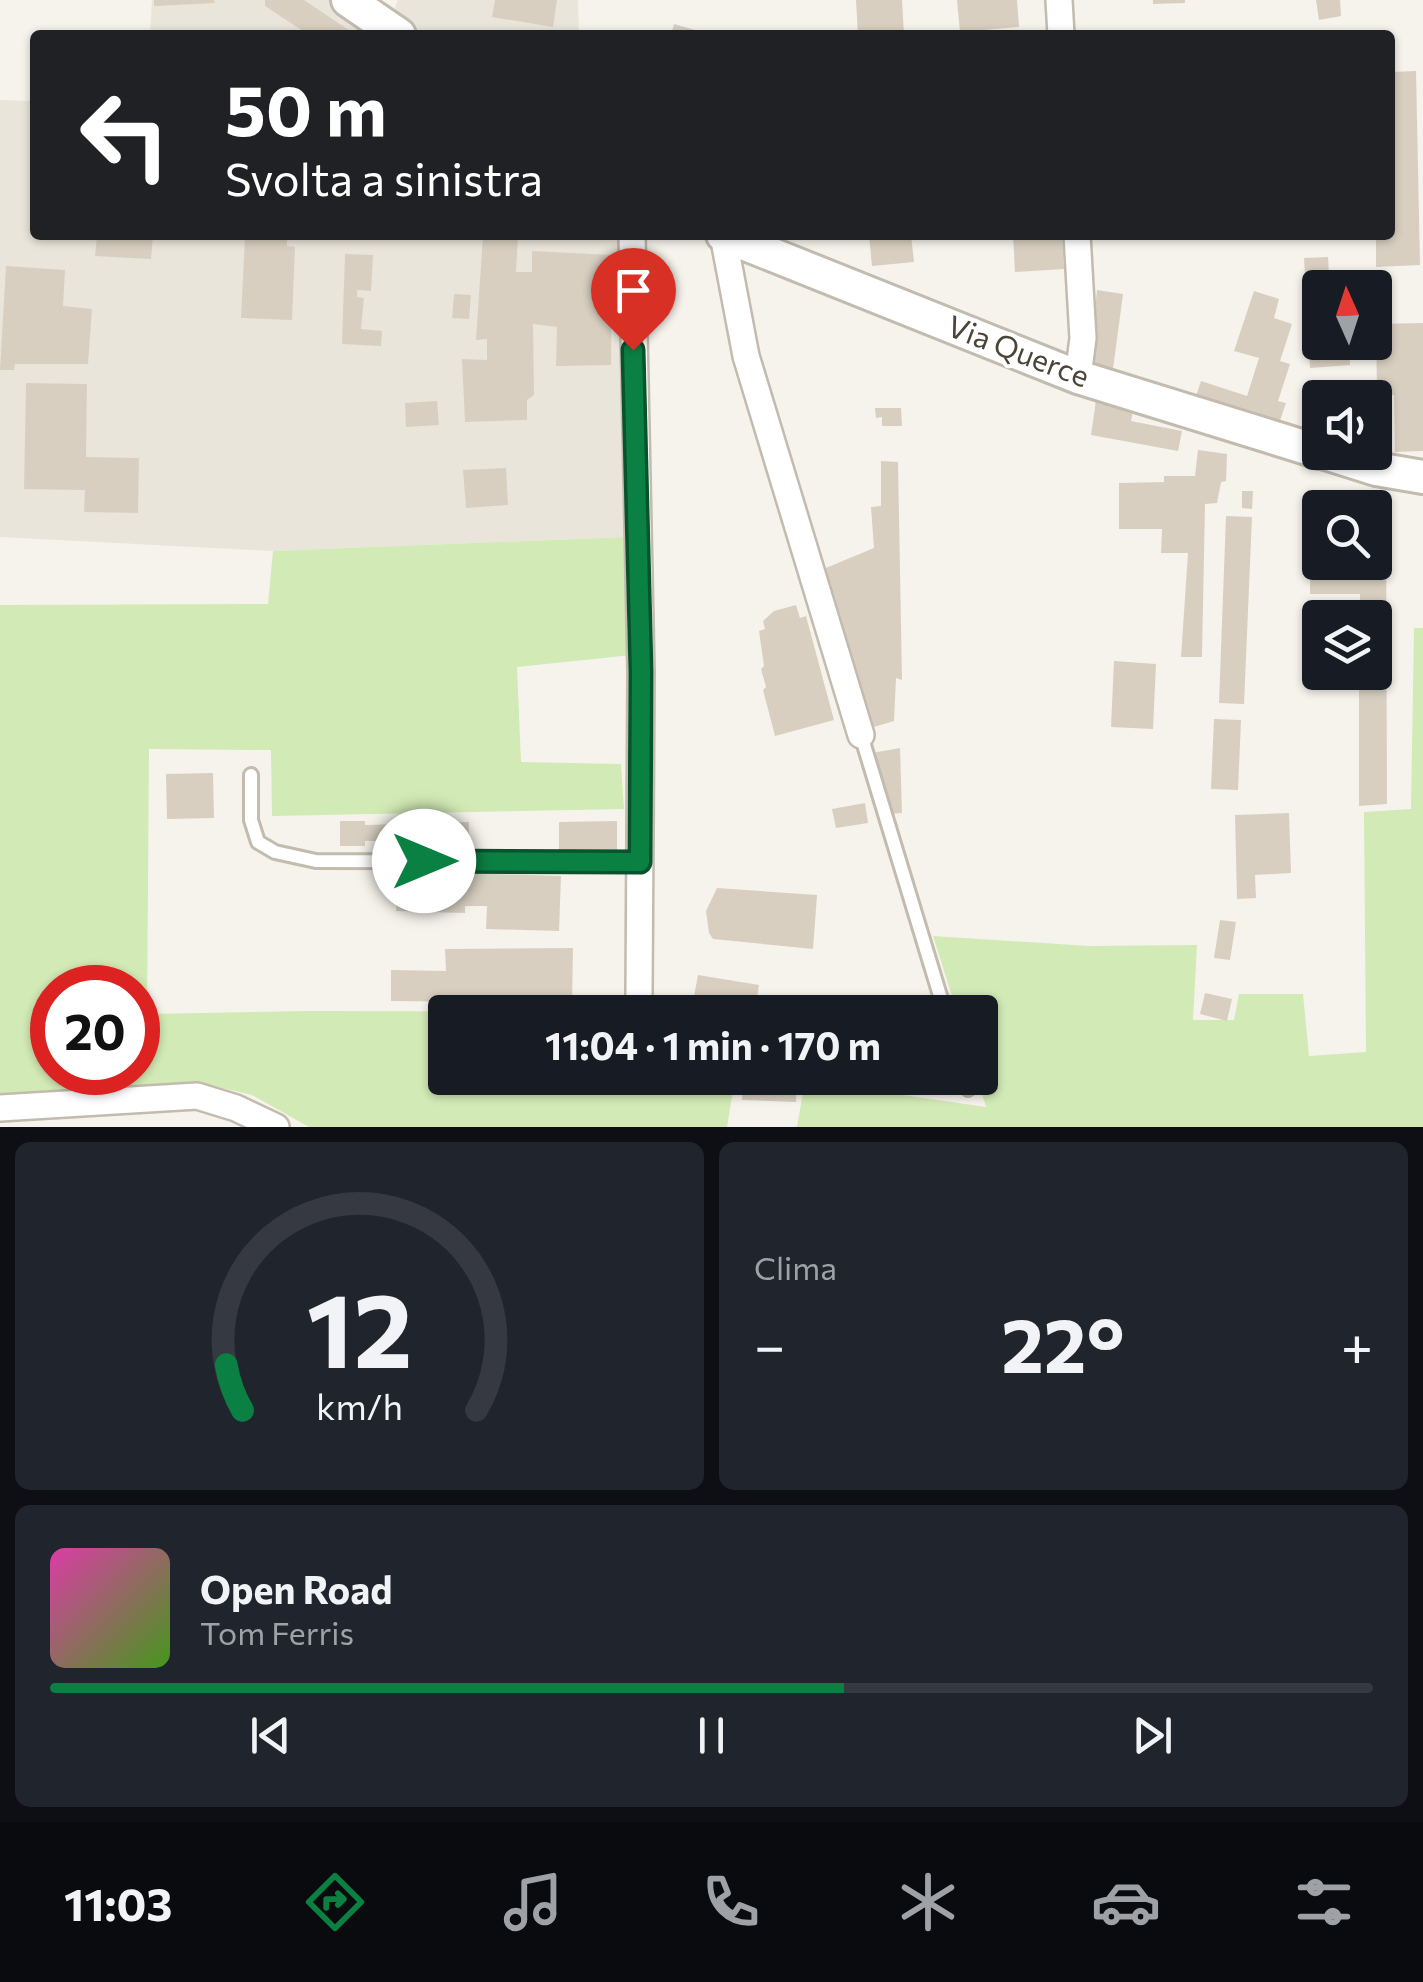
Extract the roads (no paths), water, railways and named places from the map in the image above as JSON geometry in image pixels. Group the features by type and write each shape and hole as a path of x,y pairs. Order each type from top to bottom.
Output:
{"street":[{"path":"348,0 392,30"},
{"path":"1059,0 1060,30"},
{"path":"632,240 641,672 639,994"},
{"path":"724,240 746,356 861,736"},
{"name":"Via Querce","path":"735,240 1078,378 1302,446"},
{"path":"1076,240 1083,338 1078,378"},
{"name":"Via Querce","path":"1382,470 1423,477"},
{"path":"0,1108 198,1096 276,1127"}],"lane":[{"path":"861,736 940,995"},
{"path":"252,775 251,820 258,842 274,852 316,860 640,862"}]}
